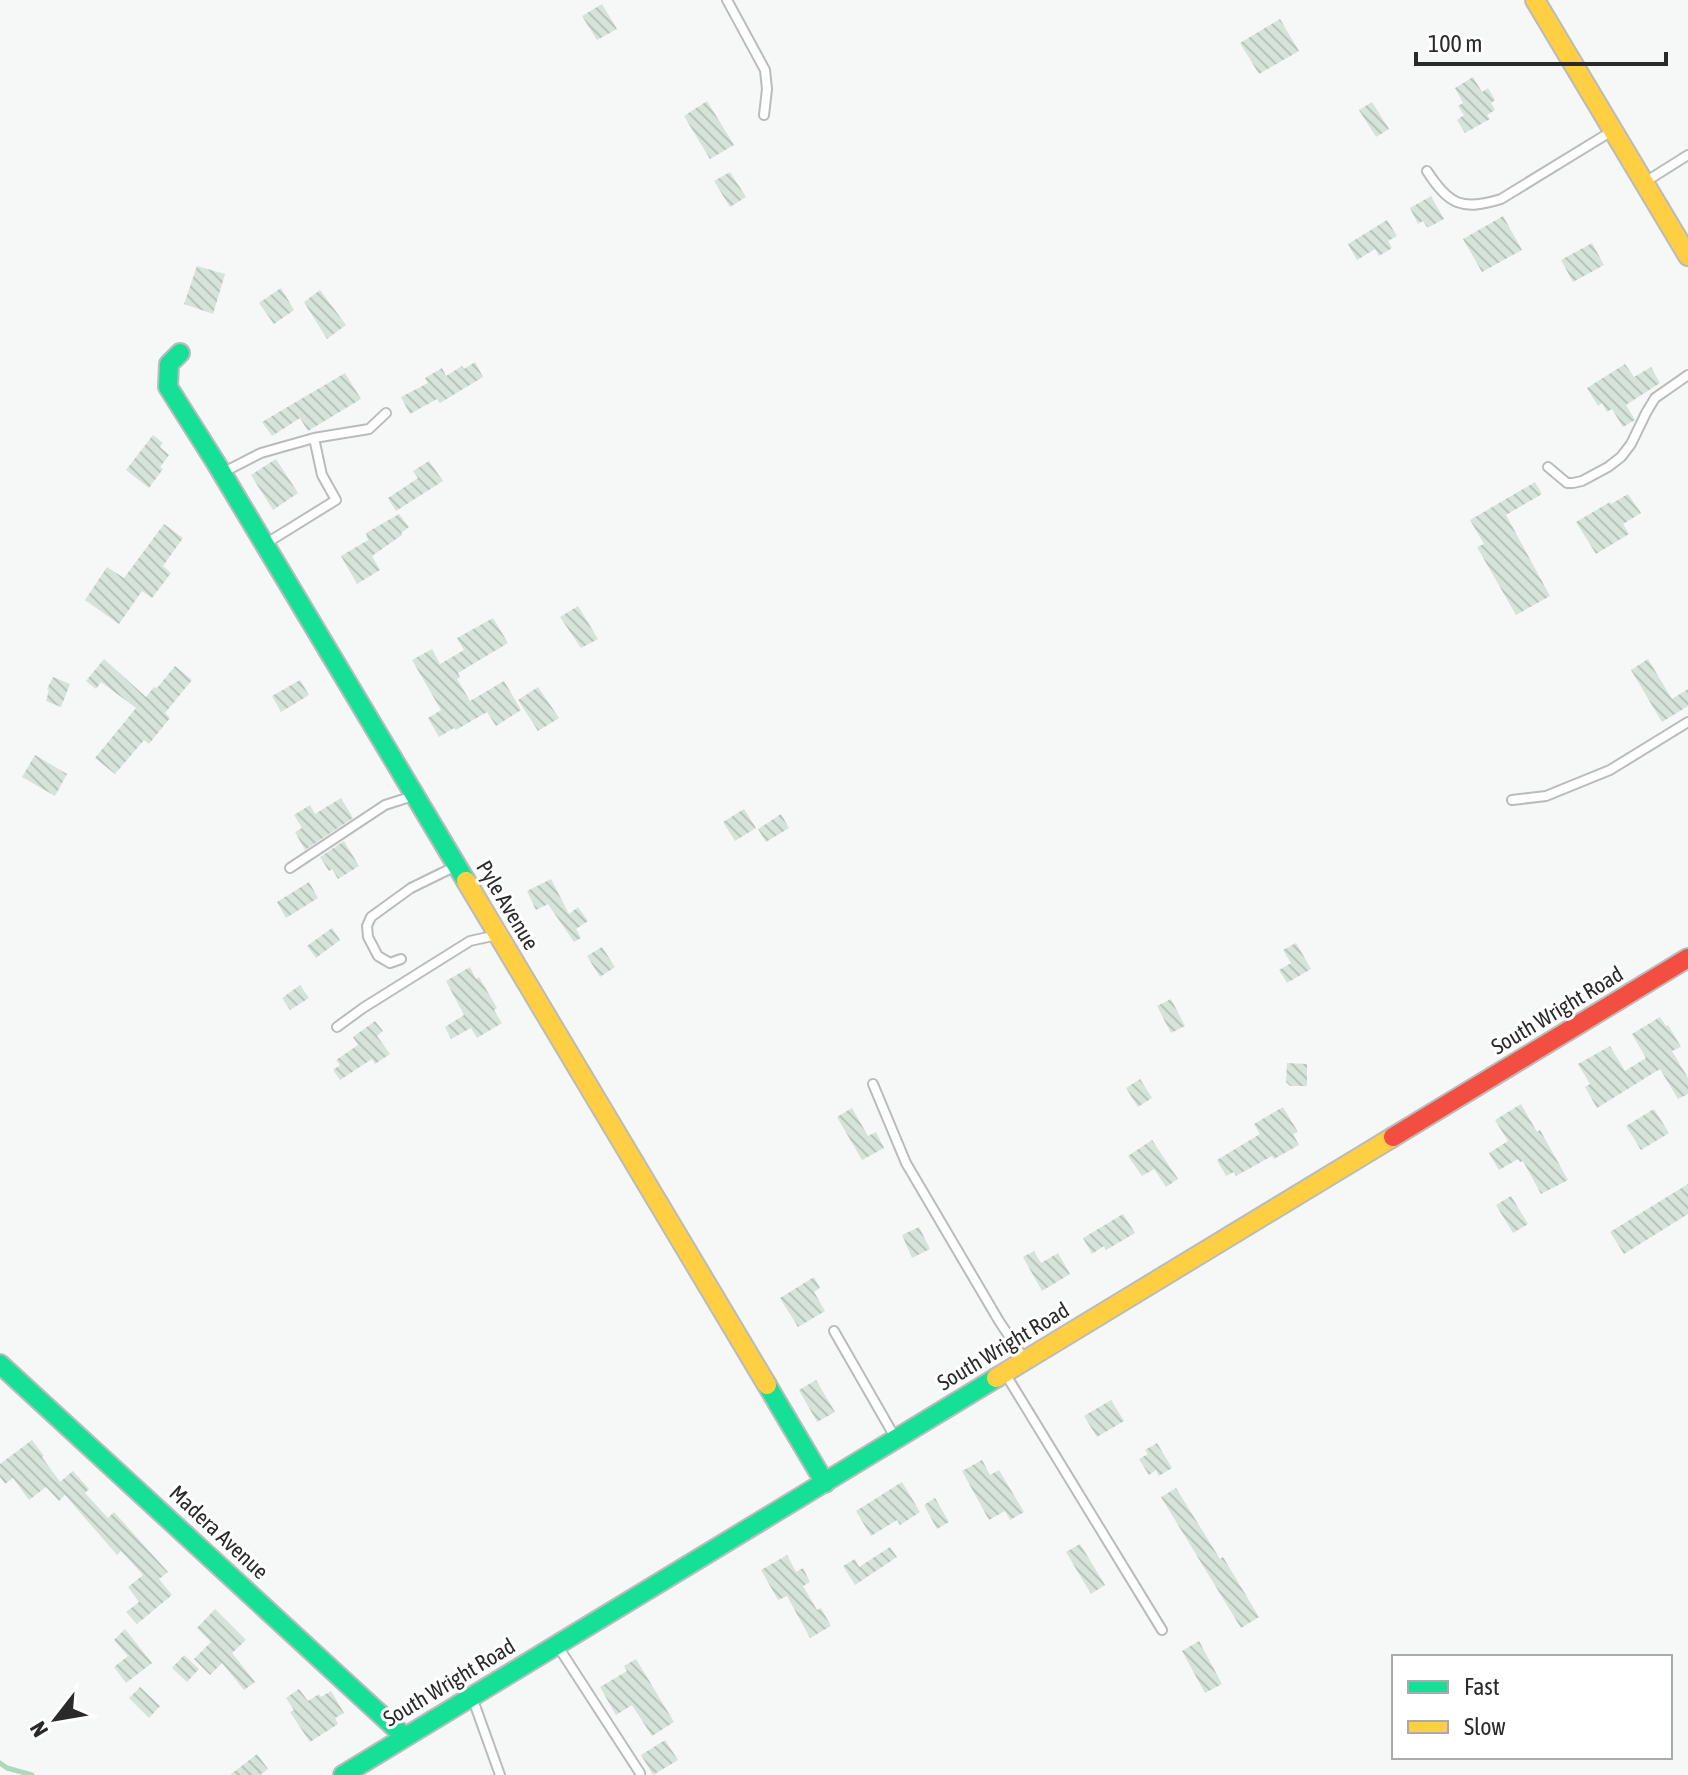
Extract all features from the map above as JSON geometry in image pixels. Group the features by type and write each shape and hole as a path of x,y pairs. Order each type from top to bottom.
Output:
{"street":[{"path":"1535,0 1688,256"},
{"name":"Pyle Avenue","path":"180,353 169,364 168,387 825,1483"},
{"name":"South Wright Road","path":"343,1775 1688,958"},
{"name":"Madera Avenue","path":"0,1364 405,1737"}],"lane":[{"path":"727,0 765,70 767,89 764,115"},
{"path":"1427,171 1441,192 1460,204 1481,205 1501,199 1613,131"},
{"path":"1644,183 1688,155"},
{"path":"1548,467 1567,483 1573,483 1608,467 1631,444 1655,398 1688,375"},
{"path":"222,473 261,453 314,438 369,429 386,413"},
{"path":"264,545 336,500 322,475 314,438"},
{"path":"1512,800 1546,796 1610,770 1688,722"},
{"path":"290,868 385,805 414,795"},
{"path":"401,959 390,963 378,956 368,937 367,926 371,917 411,888 456,866"},
{"path":"337,1027 470,941 498,935"},
{"path":"873,1084 906,1163 1026,1361"},
{"path":"834,1331 897,1439"},
{"path":"1005,1373 1162,1630"},
{"path":"557,1645 640,1773"},
{"path":"472,1697 500,1775"}],"building":[{"path":"602,4 617,29 597,40 582,16"},
{"path":"1280,19 1299,51 1259,74 1240,43"},
{"path":"1473,77 1482,92 1488,88 1495,100 1491,103 1495,110 1487,115 1490,119 1465,133 1457,120 1464,115 1458,106 1463,103 1455,88"},
{"path":"707,101 734,145 710,159 684,116"},
{"path":"1372,102 1389,129 1376,137 1359,110"},
{"path":"730,172 746,197 730,207 714,181"},
{"path":"1431,196 1444,219 1427,227 1423,221 1418,224 1410,208"},
{"path":"1503,216 1522,250 1482,272 1463,239"},
{"path":"1387,220 1397,236 1388,241 1392,248 1379,256 1375,249 1357,260 1348,244"},
{"path":"1592,243 1604,265 1573,282 1561,260"},
{"path":"197,266 225,274 213,314 184,304"},
{"path":"281,288 294,310 274,324 259,303"},
{"path":"320,290 346,325 327,339 304,302"},
{"path":"475,362 483,377 440,403 437,399 410,414 401,397 428,383 425,378 442,368 446,376"},
{"path":"1625,364 1634,377 1651,367 1660,383 1626,405 1635,420 1623,427 1612,409 1607,412 1602,403 1598,406 1587,388"},
{"path":"345,373 361,399 308,431 300,418 272,436 262,422"},
{"path":"153,435 163,443 160,447 169,455 149,488 126,470"},
{"path":"276,459 298,493 273,510 251,475"},
{"path":"429,461 443,481 396,511 388,498 418,478 413,471"},
{"path":"1535,482 1542,494 1506,515 1550,596 1516,615 1477,547 1484,544 1470,520"},
{"path":"1628,494 1641,513 1623,524 1629,534 1596,554 1576,522"},
{"path":"399,514 409,527 372,556 380,570 357,584 341,556 368,540 366,533"},
{"path":"164,524 183,538 163,566 171,573 152,598 142,591 119,624 85,600 107,567 124,578"},
{"path":"578,606 598,639 581,648 560,617"},
{"path":"493,618 508,643 458,673 460,677 457,679 470,701 504,681 521,710 496,726 487,712 439,737 428,718 441,710 412,660 432,649 440,664 464,650 457,638"},
{"path":"104,659 146,697 175,666 192,680 165,713 170,718 149,744 144,740 115,774 95,758 136,708 101,682 96,689 86,681"},
{"path":"1648,659 1672,699 1688,689 1688,706 1662,722 1631,670"},
{"path":"53,677 70,684 61,707 46,701"},
{"path":"300,680 309,695 281,712 272,696"},
{"path":"538,687 559,718 538,731 518,700"},
{"path":"35,755 67,774 55,796 22,777"},
{"path":"341,798 353,818 305,850 295,832 302,828 294,815 310,805 315,814"},
{"path":"744,809 756,828 735,841 723,822"},
{"path":"781,814 789,828 766,842 758,829"},
{"path":"344,841 359,866 338,879 320,857"},
{"path":"551,879 569,914 578,907 588,921 576,929 581,938 574,942 548,904 536,910 527,891"},
{"path":"309,882 318,898 286,918 277,902"},
{"path":"332,928 340,940 316,958 307,946"},
{"path":"1296,943 1311,969 1287,983 1279,970 1291,963 1283,950"},
{"path":"602,947 615,967 600,977 587,956"},
{"path":"470,967 497,1008 494,1010 502,1023 477,1038 471,1028 451,1039 445,1027 464,1015 446,981"},
{"path":"300,985 309,998 290,1010 282,998"},
{"path":"1171,999 1185,1026 1171,1033 1157,1006"},
{"path":"1660,1017 1681,1047 1672,1051 1688,1078 1688,1094 1678,1099 1660,1069 1597,1108 1585,1087 1590,1084 1578,1064 1610,1046 1625,1071 1646,1058 1632,1034"},
{"path":"375,1021 383,1031 377,1036 390,1054 375,1064 372,1059 340,1080 333,1070 340,1065 336,1060 358,1045 353,1037"},
{"path":"1287,1063 1307,1064 1307,1086 1290,1086 1286,1082"},
{"path":"1140,1079 1152,1098 1138,1107 1126,1088"},
{"path":"1521,1104 1537,1132 1540,1130 1568,1180 1541,1194 1523,1161 1518,1159 1499,1170 1489,1153 1508,1141 1495,1120"},
{"path":"1283,1107 1298,1132 1293,1134 1299,1145 1236,1176 1234,1172 1226,1176 1217,1160 1260,1134 1254,1124"},
{"path":"852,1108 868,1136 876,1132 884,1148 862,1160 837,1117"},
{"path":"1654,1109 1669,1133 1641,1150 1626,1126"},
{"path":"1152,1140 1178,1179 1166,1187 1154,1169 1142,1176 1128,1156"},
{"path":"1688,1184 1688,1214 1624,1254 1610,1232"},
{"path":"1511,1196 1528,1224 1513,1233 1496,1205"},
{"path":"1123,1214 1135,1233 1106,1250 1104,1246 1092,1254 1083,1238"},
{"path":"919,1227 930,1249 912,1258 902,1235"},
{"path":"1034,1251 1041,1263 1058,1253 1070,1274 1042,1291 1023,1257"},
{"path":"814,1277 820,1288 814,1292 825,1311 798,1327 780,1298"},
{"path":"816,1380 835,1412 817,1422 799,1390"},
{"path":"1111,1400 1124,1421 1097,1437 1084,1416"},
{"path":"32,1440 60,1482 73,1471 89,1489 85,1493 108,1518 114,1512 168,1572 159,1579 172,1595 137,1624 126,1612 139,1602 128,1587 143,1575 121,1551 117,1555 65,1495 59,1501 46,1487 29,1500 13,1478 5,1484 0,1477 0,1464"},
{"path":"1157,1443 1172,1468 1159,1476 1156,1470 1149,1475 1139,1459 1148,1454 1145,1450"},
{"path":"982,1460 990,1475 999,1470 1024,1512 1010,1520 1005,1511 989,1520 962,1471"},
{"path":"902,1482 920,1512 900,1525 897,1520 871,1536 856,1511"},
{"path":"1176,1488 1259,1617 1241,1628 1161,1497"},
{"path":"935,1498 949,1522 937,1529 924,1505"},
{"path":"1080,1544 1105,1585 1091,1594 1066,1552"},
{"path":"890,1547 897,1557 855,1585 843,1566 855,1559 859,1567"},
{"path":"787,1555 796,1572 803,1568 810,1582 803,1586 831,1626 810,1638 787,1596 778,1600 761,1570"},
{"path":"215,1609 246,1640 232,1653 255,1682 244,1690 222,1663 210,1675 194,1659 211,1642 197,1628"},
{"path":"125,1629 152,1663 126,1683 114,1667 128,1656 114,1640"},
{"path":"1199,1641 1222,1684 1205,1693 1182,1651"},
{"path":"184,1655 199,1669 187,1682 172,1668"},
{"path":"636,1659 674,1722 652,1736 632,1705 616,1715 600,1687 627,1671 624,1666"},
{"path":"140,1687 160,1706 149,1718 129,1698"},
{"path":"299,1689 308,1701 331,1691 344,1713 335,1718 338,1724 310,1742 290,1712 294,1710 286,1698"},
{"path":"665,1740 678,1760 653,1775 641,1755"},
{"path":"257,1754 268,1769 260,1775 230,1775"}],"waterway":[{"path":"0,1763 32,1775"}],"traffic: fast":[{"path":"180,353 169,364 168,387 466,881"},
{"path":"0,1364 405,1737"},
{"path":"343,1775 996,1378"},
{"path":"767,1385 825,1483"}],"traffic: slow":[{"path":"1535,0 1688,256"},
{"path":"466,881 767,1385"},
{"path":"996,1378 1393,1137"}],"traffic: jam":[{"path":"1393,1137 1688,958"}]}
